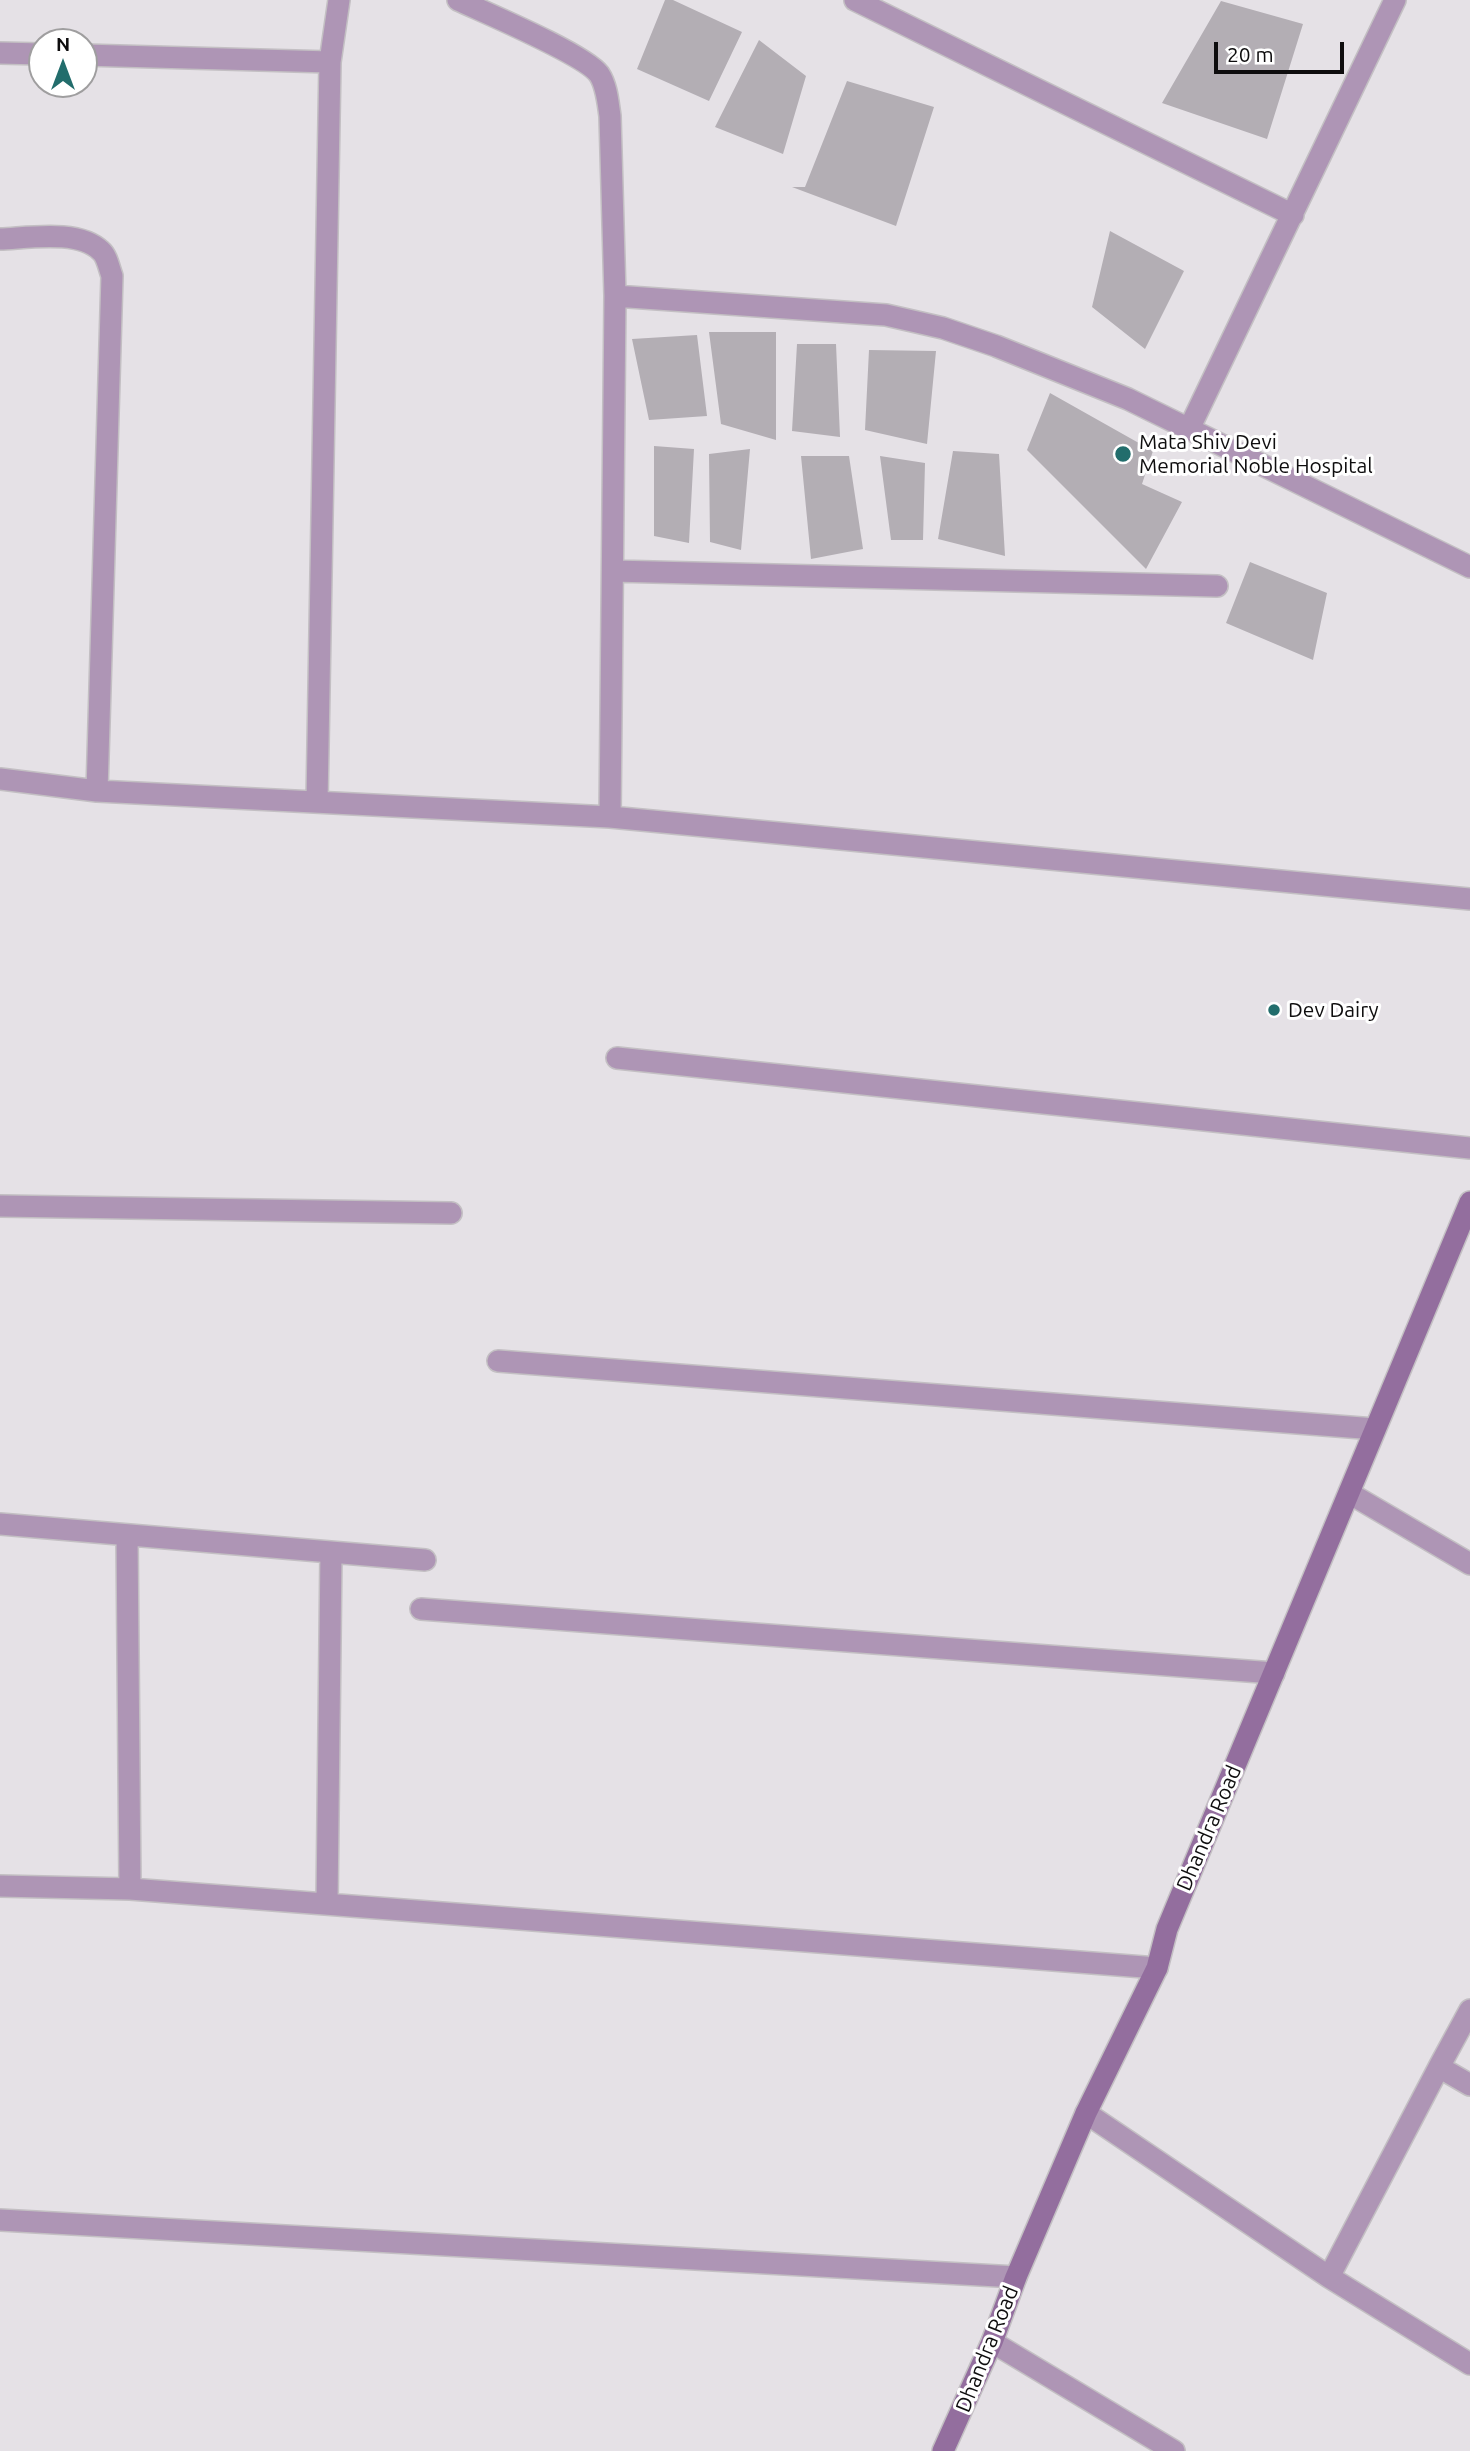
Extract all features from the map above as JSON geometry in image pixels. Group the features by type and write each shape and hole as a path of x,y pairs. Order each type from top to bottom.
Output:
{"street":[{"path":"317,802 330,62 339,0"},
{"path":"458,0 581,59 598,74 607,94 610,116 615,296 610,817"},
{"path":"855,0 1293,215"},
{"path":"1189,429 1395,0"},
{"path":"0,53 28,54"},
{"path":"98,55 330,62"},
{"path":"0,239 62,236 85,241 103,251 112,276 97,791"},
{"path":"615,296 886,315 943,328 1128,399 1470,567"},
{"path":"613,570 1217,586"},
{"path":"0,779 97,791 610,817 1470,899"},
{"path":"617,1058 1470,1148"},
{"name":"Dhandra Road","path":"943,2451 992,2342 1016,2277 1086,2113 1157,1968 1167,1929 1470,1202"},
{"path":"0,1206 451,1213"},
{"path":"498,1361 1375,1429"},
{"path":"1349,1493 1470,1564"},
{"path":"0,1524 425,1560"},
{"path":"127,1535 131,1889"},
{"path":"327,1904 331,1552"},
{"path":"421,1609 1274,1673"},
{"path":"0,1886 131,1889 1157,1968"},
{"path":"1329,2277 1470,2010"},
{"path":"1439,2067 1470,2085"},
{"path":"1086,2113 1329,2277 1470,2364"},
{"path":"0,2220 1016,2277"},
{"path":"992,2342 1174,2451"}],"building":[{"path":"665,0 673,0 742,32 709,101 637,69"},
{"path":"1221,1 1303,24 1267,139 1162,103"},
{"path":"759,40 806,76 783,154 715,127"},
{"path":"847,81 934,107 896,226 792,187 805,187"},
{"path":"1110,231 1184,271 1145,349 1092,307"},
{"path":"709,332 776,332 776,440 721,424"},
{"path":"697,335 707,416 649,420 632,339"},
{"path":"797,344 836,344 840,437 792,431"},
{"path":"869,350 936,351 927,444 865,430"},
{"path":"1050,393 1153,451 1142,484 1182,502 1146,569 1027,450"},
{"path":"654,446 694,449 689,543 654,536"},
{"path":"750,449 741,550 710,542 709,454"},
{"path":"953,451 999,454 1005,556 938,539"},
{"path":"801,456 849,456 863,549 811,559"},
{"path":"880,456 925,463 923,540 891,540"},
{"path":"1250,562 1327,593 1313,660 1226,623"}],"place":[{"name":"Mata Shiv Devi Memorial Noble Hospital","path":"1123,454"},
{"name":"Dev Dairy","path":"1274,1010"}]}
